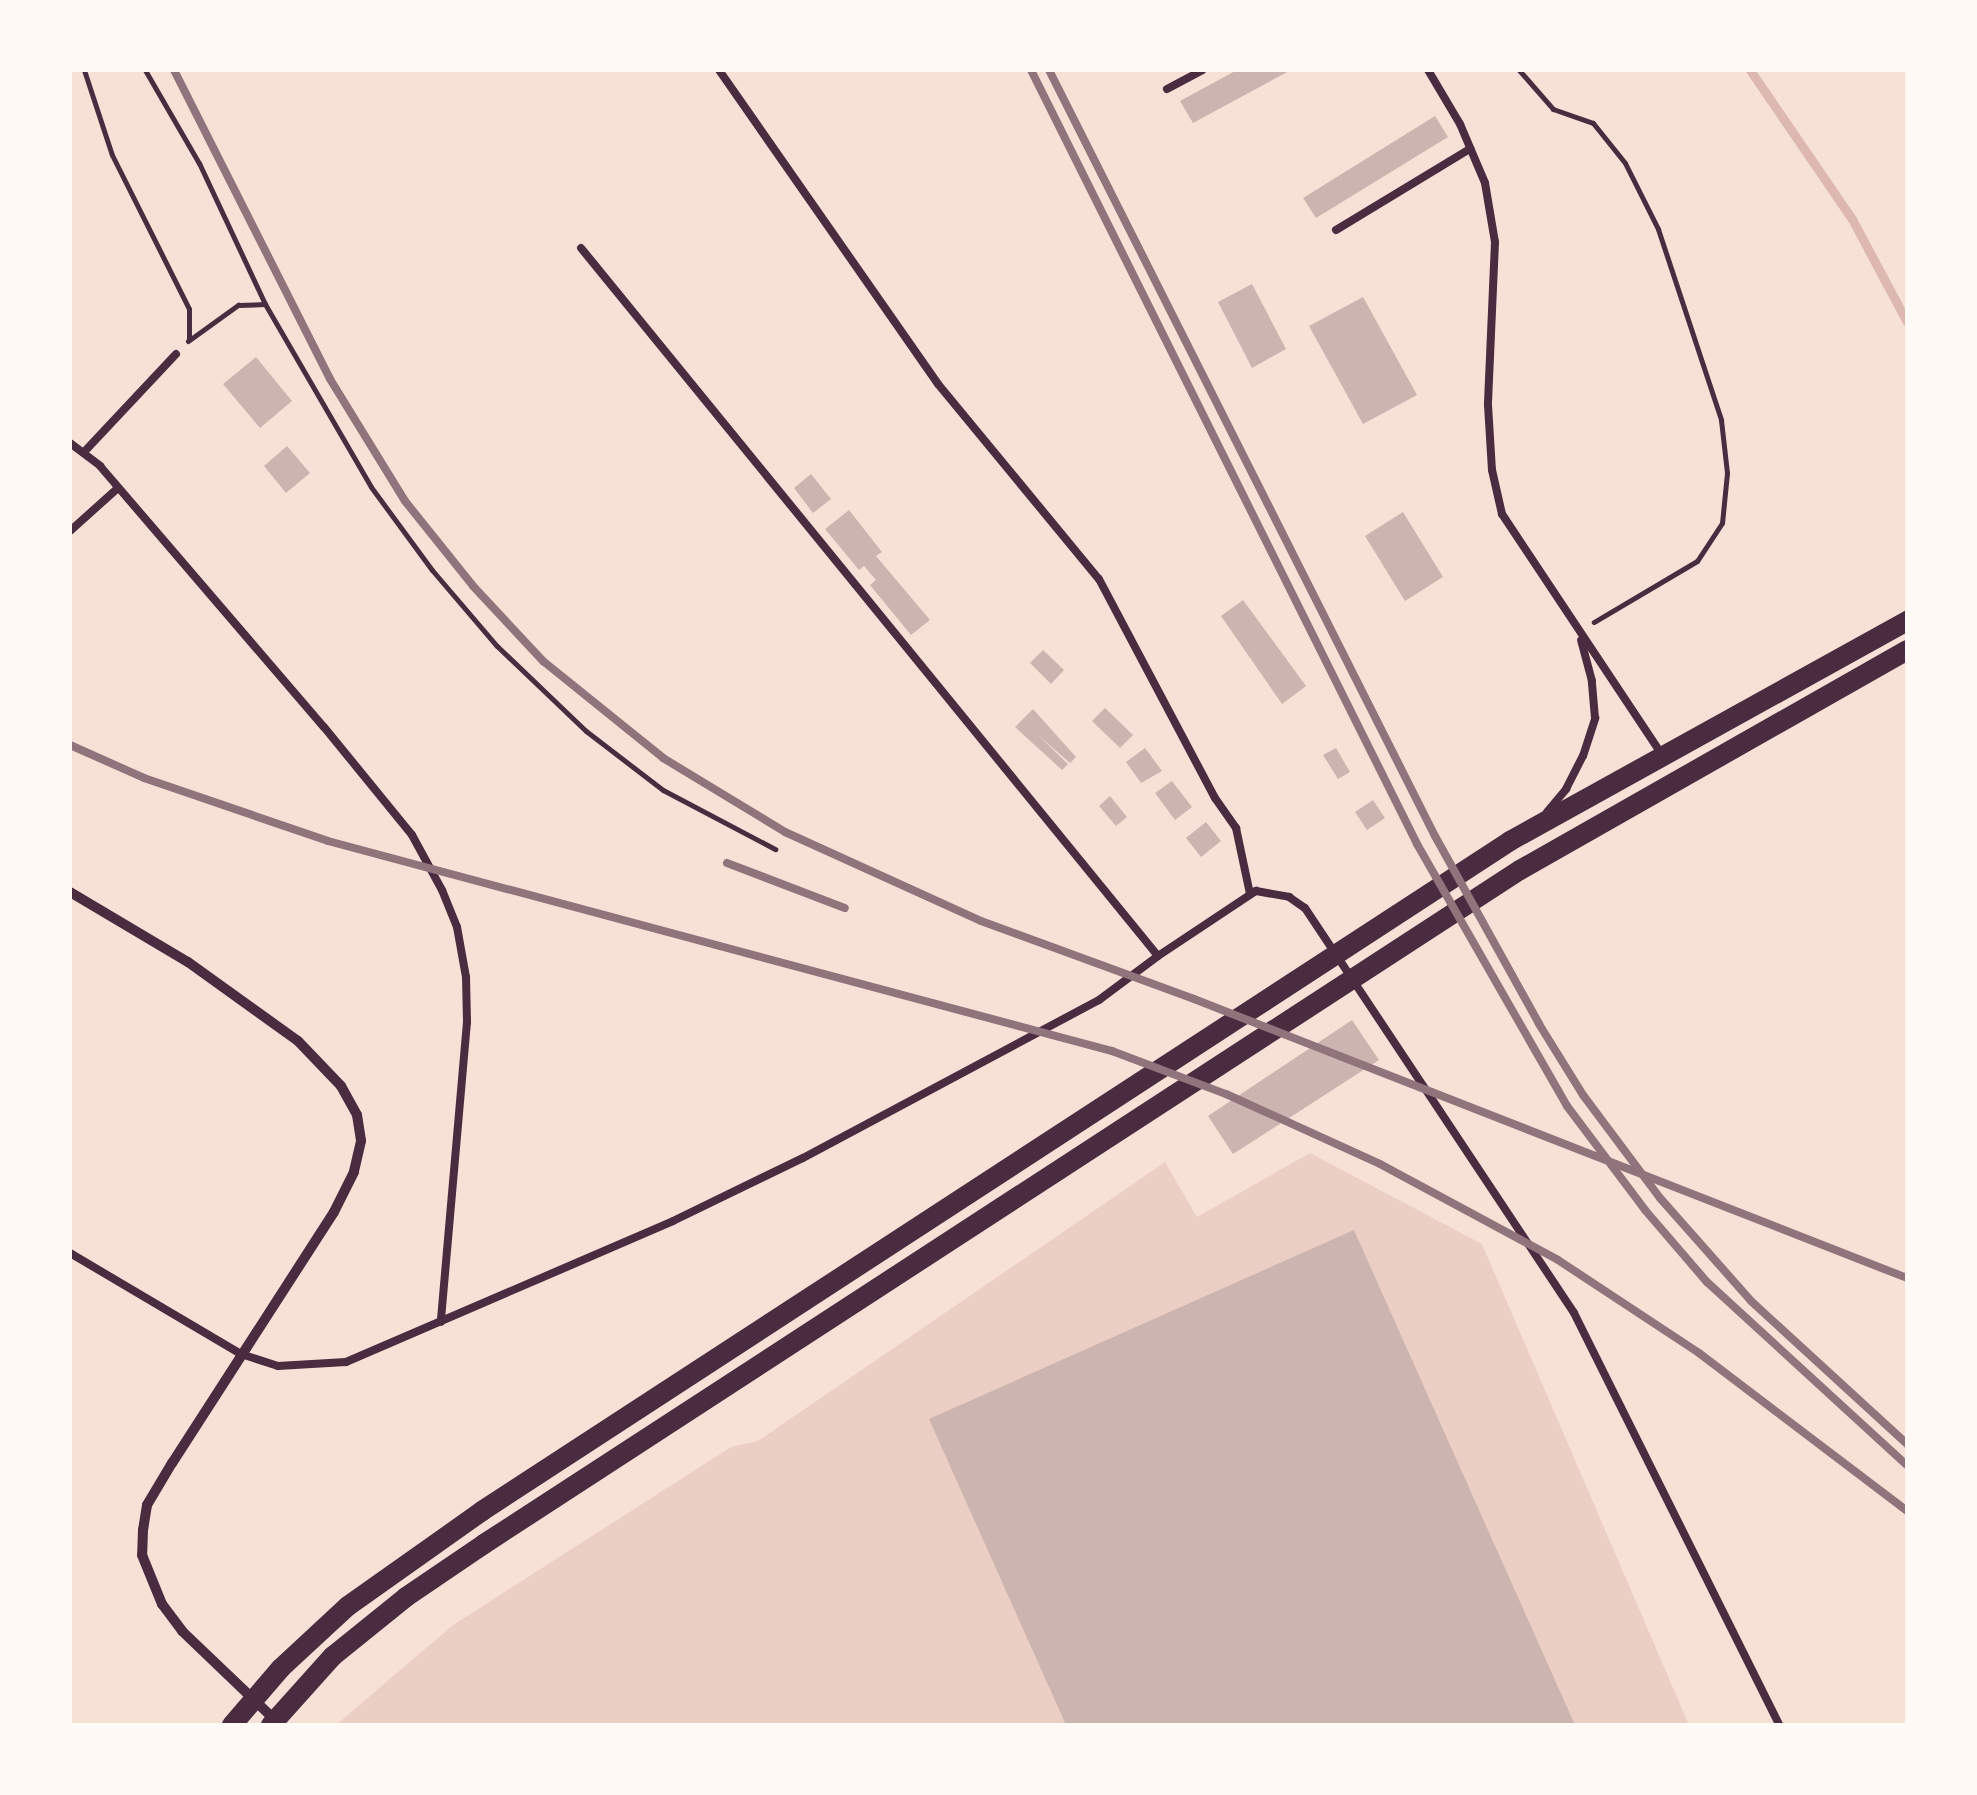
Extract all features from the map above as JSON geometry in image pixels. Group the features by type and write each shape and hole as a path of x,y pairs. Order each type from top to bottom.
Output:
{"main road":[{"path":"232,1725 253,1699 348,1606 482,1512 1368,930 1666,750 1907,621"},
{"path":"273,1723 354,1638 484,1544 1520,870 1907,650"},
{"path":"1666,750 1685,774"}],"street":[{"path":"70,892 188,962 298,1041 341,1086 357,1115 361,1141 354,1172 334,1212 240,1354 148,1505 142,1556 162,1604 182,1631 273,1723"}],"lane":[{"path":"718,70 938,384 1100,578 1215,798 1236,828 1250,894"},
{"path":"1167,89 1202,70"},
{"path":"1428,70 1485,183 1495,242 1488,405 1492,470 1502,514 1578,631 1666,750"},
{"path":"1336,230 1470,149"},
{"path":"581,248 1158,956"},
{"path":"85,451 176,354"},
{"path":"70,444 85,451 118,488 412,835 442,890 456,927 466,977 467,1022 441,1322"},
{"path":"70,532 118,488"},
{"path":"1535,826 1566,789 1594,718 1592,681 1578,631"},
{"path":"70,1253 240,1354 278,1366 346,1362 673,1221 936,1091 1099,1000 1250,894 1269,891 1306,908 1574,1313 1779,1725"}],"path":[{"path":"84,70 112,155 190,309 189,340"},
{"path":"145,70 199,163 265,304 379,498 432,570 497,646 586,731 664,790 712,820 775,848"},
{"path":"1519,70 1554,109 1593,124 1625,162 1658,229 1681,292 1721,420 1727,473 1722,523 1698,561 1578,631"},
{"path":"176,354 238,304 265,304"}],"shaded area":[{"path":"1310,1153 1482,1244 1689,1725 336,1725 453,1625 731,1447 758,1441 1165,1162 1197,1217"}],"building":[{"path":"1237,70 1291,70 1193,123 1180,101"},
{"path":"1435,116 1448,137 1316,218 1303,198"},
{"path":"1252,284 1286,349 1252,368 1218,302"},
{"path":"1363,297 1417,395 1363,424 1309,326"},
{"path":"256,357 292,401 260,428 223,384"},
{"path":"287,446 310,473 286,493 264,466"},
{"path":"811,474 831,499 813,513 794,488"},
{"path":"849,510 882,552 876,556 930,620 911,635 870,585 876,580 864,566 859,570 825,529"},
{"path":"1403,512 1443,577 1405,601 1365,536"},
{"path":"1243,600 1306,686 1282,704 1221,616"},
{"path":"1043,650 1064,670 1051,684 1030,663"},
{"path":"1105,708 1133,735 1120,748 1092,721"},
{"path":"1033,709 1076,757 1070,763 1037,734 1068,764 1062,770 1015,727"},
{"path":"1145,748 1162,771 1141,783 1126,762"},
{"path":"1336,748 1350,772 1338,779 1323,755"},
{"path":"1172,781 1192,807 1175,820 1155,793"},
{"path":"1110,796 1127,817 1116,826 1099,806"},
{"path":"1373,800 1385,818 1367,830 1355,812"},
{"path":"1206,822 1221,841 1201,857 1186,838"},
{"path":"1352,1020 1379,1060 1233,1154 1208,1116"},
{"path":"1354,1230 1575,1725 1066,1725 929,1419"}],"waterway":[{"path":"1750,70 1852,219 1907,322"}],"railway":[{"path":"174,70 330,379 405,501 473,586 543,661 663,758 785,832 981,921 1194,999 1907,1278"},
{"path":"1031,70 1417,844 1567,1106 1645,1210 1707,1282 1907,1465"},
{"path":"1049,70 1435,836 1583,1095 1660,1198 1751,1301 1907,1444"},
{"path":"70,745 144,778 328,841 1112,1051 1226,1094 1380,1164 1558,1260 1699,1353 1907,1511"},
{"path":"727,863 845,908"}]}
